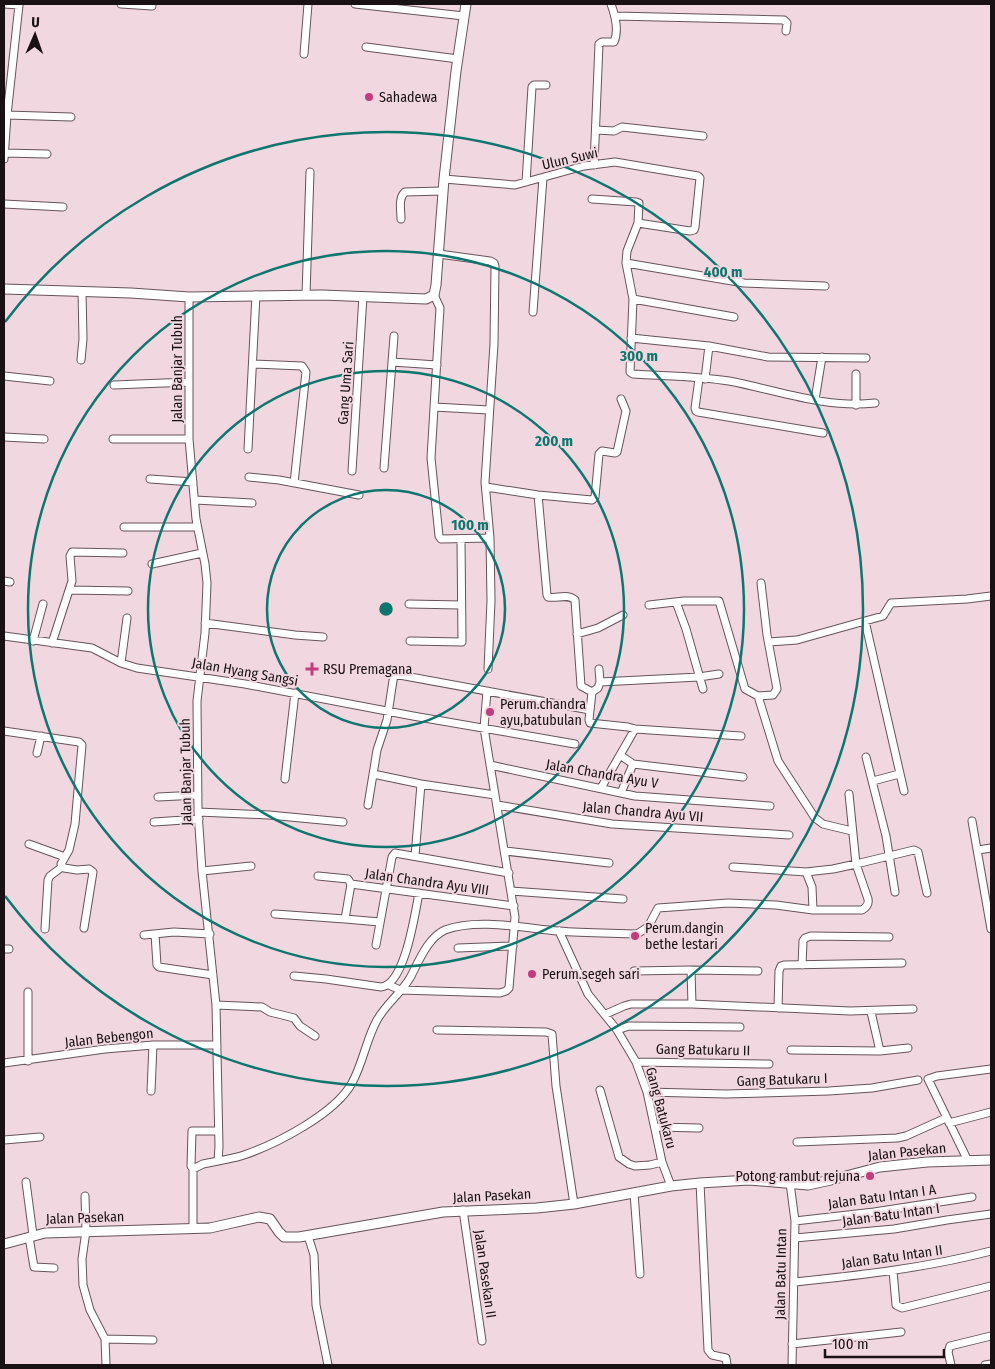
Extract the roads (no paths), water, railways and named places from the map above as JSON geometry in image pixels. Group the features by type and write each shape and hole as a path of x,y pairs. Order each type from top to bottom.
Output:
{"street":[{"path":"4,4 20,4 6,120 4,156 47,154"},
{"path":"121,4 152,6"},
{"path":"304,54 308,4"},
{"path":"355,4 464,16"},
{"path":"466,4 444,179 434,295 440,308 431,458 439,536 441,539 490,538"},
{"path":"594,165 599,47 601,43 615,40 615,16 611,4"},
{"path":"615,16 784,20 787,23 786,31"},
{"path":"366,47 458,59"},
{"path":"526,182 532,87 534,85 546,85"},
{"path":"6,120 71,117"},
{"path":"596,130 614,132 622,127 703,136"},
{"name":"Ulun Suwi","path":"444,179 509,185 594,165 621,163 698,176 700,178 696,227 694,230 638,223"},
{"path":"306,295 310,172"},
{"path":"533,312 543,178"},
{"path":"401,219 401,199 402,194 405,192 443,192"},
{"path":"592,199 636,202 640,206 638,223 627,251 626,263 633,299 630,372 633,374 728,381 815,400 856,405 875,403"},
{"path":"4,204 63,207"},
{"path":"439,254 492,262 495,266 495,304 486,487 490,538 491,601 488,670"},
{"path":"626,263 744,283 825,286"},
{"path":"4,289 190,297 306,295 426,299 434,295"},
{"path":"81,360 83,339 82,292"},
{"path":"248,449 256,295"},
{"name":"Gang Uma Sari","path":"352,471 364,296"},
{"name":"Jalan Banjar Tubuh","path":"190,297 189,439 197,527 207,574 207,604 199,676 197,719 198,815 216,1005 218,1162"},
{"path":"633,299 734,317"},
{"path":"384,468 394,336"},
{"path":"631,338 710,346 768,357 866,358"},
{"path":"710,346 695,408 696,411 823,433"},
{"path":"815,400 822,358"},
{"path":"392,362 437,365"},
{"path":"253,364 302,366 306,372 294,483"},
{"path":"856,374 856,405"},
{"path":"4,376 50,382"},
{"path":"114,385 189,382"},
{"path":"486,487 538,495 590,500 594,498 600,454 602,451 617,452 626,412 621,399"},
{"path":"434,407 489,410"},
{"path":"4,437 44,439"},
{"path":"113,439 189,439"},
{"path":"250,477 359,495"},
{"path":"150,479 193,482"},
{"path":"538,495 547,595 548,598 568,596 574,600 582,686 592,692"},
{"path":"195,500 252,503"},
{"path":"124,527 197,527"},
{"path":"410,641 462,642 461,539"},
{"path":"52,643 70,590 72,576 70,556 72,552 123,553"},
{"path":"152,564 202,553"},
{"path":"649,605 719,601 743,685 749,692 758,696 774,695 776,692 761,583"},
{"path":"70,590 128,591"},
{"path":"769,642 796,640 882,616 891,603 991,596"},
{"path":"676,602 686,629 703,689"},
{"path":"33,641 42,604"},
{"path":"410,604 461,605"},
{"path":"577,634 598,628 623,615"},
{"path":"121,663 127,618"},
{"path":"865,621 904,791"},
{"path":"205,624 295,636 324,637"},
{"name":"Jalan Hyang Sangsi","path":"4,636 92,648 121,663 137,668 199,676 575,744"},
{"path":"599,669 600,682 598,688 592,692 590,723 635,729 741,736"},
{"path":"368,805 377,750 389,711 394,674 590,710"},
{"path":"600,682 699,677 719,674"},
{"path":"389,985 400,990 500,994 509,988 511,982 512,946 515,927 514,906 484,728 487,691"},
{"path":"285,779 295,693"},
{"path":"758,696 778,762 815,818 823,824 852,831"},
{"path":"600,788 635,729"},
{"path":"4,733 41,736 81,743 77,810 71,840 62,861 62,867"},
{"path":"37,753 41,736"},
{"path":"620,755 633,764 743,777"},
{"path":"866,757 886,836 895,892"},
{"path":"621,793 633,764"},
{"name":"Jalan Chandra Ayu V","path":"490,765 635,796 770,806"},
{"path":"373,774 421,784 495,795"},
{"path":"873,781 899,774"},
{"path":"415,856 421,784"},
{"path":"193,1170 203,1164 244,1156 295,1132 335,1103 352,1084 366,1044 378,1018 408,981 431,942 444,931 461,926 477,925 637,934 648,927 656,910 728,903 776,904 812,910 862,910 868,905 868,899 856,864 849,794"},
{"path":"158,797 198,795"},
{"name":"Jalan Chandra Ayu VII","path":"497,805 612,824 788,835"},
{"path":"154,822 198,815 269,815 343,822"},
{"path":"972,821 991,929"},
{"path":"29,844 65,857"},
{"path":"978,850 991,848"},
{"path":"733,867 806,872 833,869 914,850 918,852 927,893"},
{"path":"505,851 608,863"},
{"path":"376,945 393,855 397,853 508,873"},
{"path":"202,871 251,866"},
{"path":"62,867 77,870 89,868 92,872 84,928"},
{"path":"45,929 48,880 50,876 62,867"},
{"path":"806,872 812,888 812,910"},
{"path":"318,876 348,879 351,884"},
{"name":"Jalan Chandra Ayu VIII","path":"345,919 351,884 514,906"},
{"path":"511,891 623,899"},
{"path":"294,976 381,987 389,985 401,965 410,941 419,893"},
{"path":"275,914 380,922"},
{"name":"Gang Batukaru","path":"559,931 588,994 606,1014 636,1062 647,1092 662,1162 671,1186"},
{"path":"144,935 180,932 210,934"},
{"path":"155,934 156,965 213,975"},
{"path":"802,965 804,941 805,938 811,936 889,937"},
{"path":"458,948 512,946"},
{"path":"778,1008 781,966 902,963"},
{"path":"691,970 692,1004"},
{"path":"634,971 758,971"},
{"path":"28,992 28,1061"},
{"path":"606,1014 632,1004 692,1004 871,1012 913,1009"},
{"path":"216,1005 262,1007 270,1012 294,1018 300,1026 314,1036"},
{"path":"871,1012 880,1051"},
{"path":"617,1030 629,1026 740,1027"},
{"path":"437,1030 546,1032 552,1034 556,1086 574,1204"},
{"path":"151,1091 153,1045"},
{"name":"Jalan Bebengon","path":"4,1063 28,1061 105,1048 153,1045 216,1045"},
{"path":"791,1050 880,1051 908,1048"},
{"name":"Gang Batukaru II","path":"636,1062 769,1064"},
{"path":"968,1161 928,1079 937,1076 991,1069"},
{"name":"Gang Batukaru I","path":"647,1092 726,1094 829,1091 872,1088 918,1080"},
{"path":"600,1090 619,1157 635,1166 662,1162"},
{"path":"797,1142 897,1138 948,1120 991,1112"},
{"path":"655,1127 699,1128"},
{"path":"193,1229 192,1131 218,1131"},
{"path":"4,1140 40,1137"},
{"name":"Jalan Pasekan","path":"4,1244 54,1232 193,1229 217,1227 260,1217 270,1220 284,1236 308,1236 443,1212 537,1208 574,1204 700,1182 749,1180 808,1185 898,1164 991,1160"},
{"path":"26,1182 34,1267 54,1268"},
{"path":"700,1182 708,1350 712,1355 725,1357 727,1365"},
{"name":"Jalan Batu Intan","path":"790,1183 795,1221 792,1365"},
{"path":"634,1193 640,1274"},
{"path":"85,1196 82,1259 83,1285 90,1310 105,1339 106,1365"},
{"name":"Jalan Batu Intan I A","path":"795,1221 874,1212 972,1197"},
{"name":"Jalan Pasekan II","path":"463,1210 482,1341"},
{"name":"Jalan Batu Intan I","path":"795,1238 894,1229 991,1214"},
{"path":"308,1236 314,1255 316,1306 328,1365"},
{"name":"Jalan Batu Intan II","path":"794,1282 893,1272 991,1251"},
{"path":"893,1272 896,1305 902,1308 991,1286"},
{"path":"792,1344 901,1332"},
{"path":"950,1365 948,1352 950,1346 991,1336"},
{"path":"105,1339 153,1340"},
{"path":"985,1365 991,1364"}],"place":[{"name":"Sahadewa","path":"369,97"},
{"name":"RSU Premagana","path":"312,669"},
{"name":"Perum.chandra ayu,batubulan","path":"490,712"},
{"name":"Perum.dangin bethe lestari","path":"635,936"},
{"name":"Perum.segeh sari","path":"532,974"},
{"name":"Potong rambut rejuna","path":"870,1176"}]}
